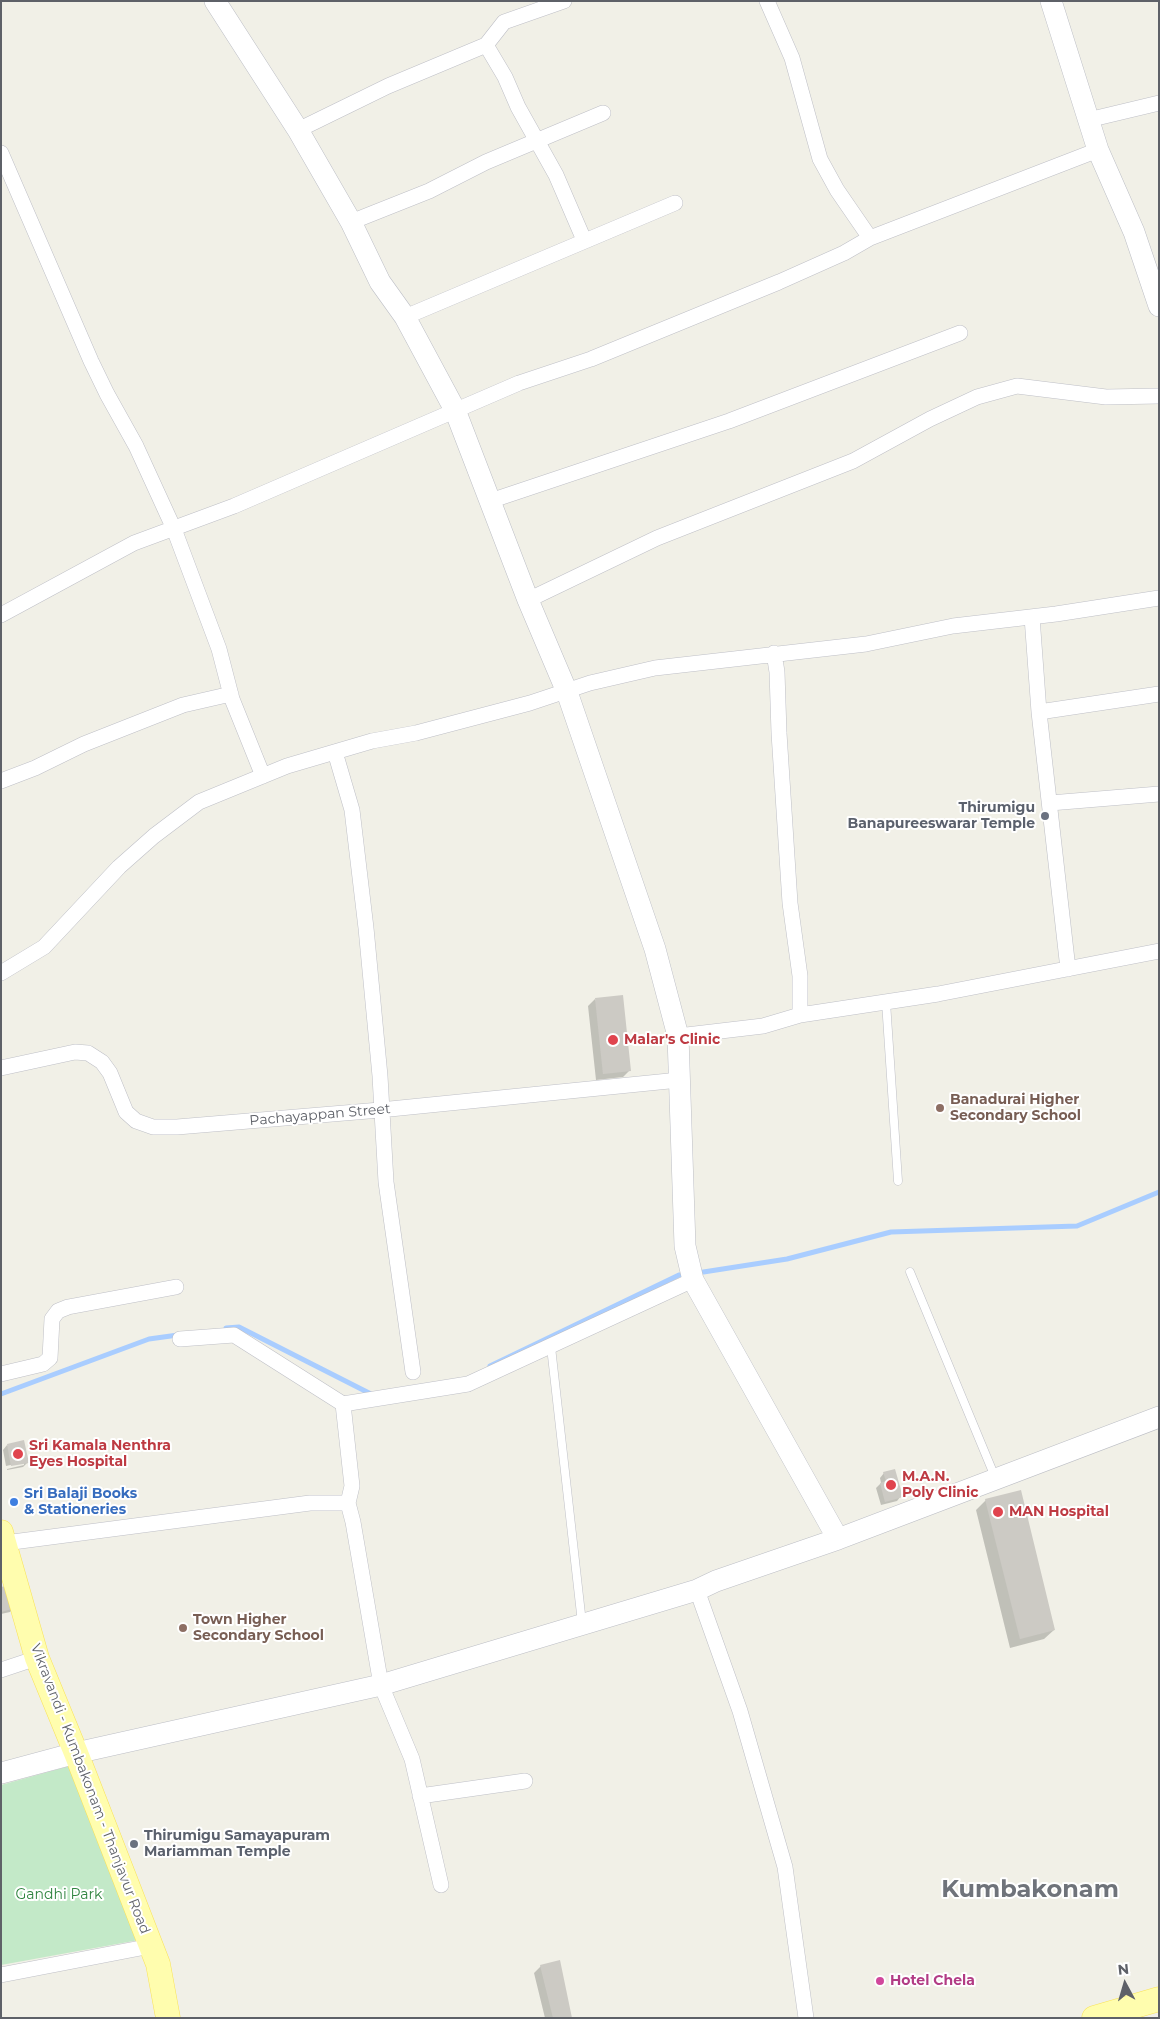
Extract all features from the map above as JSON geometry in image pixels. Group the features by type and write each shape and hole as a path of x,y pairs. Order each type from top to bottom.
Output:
{"main road":[{"name":"Vikravandi - Kumbakonam - Thanjavur Road","path":"3,1538 38,1658 158,1964 168,2018"},
{"path":"1094,2018 1159,1999"}],"street":[{"path":"215,1 298,130 351,222 380,282 405,317 455,410 528,600 567,692 655,949 678,1036 685,1246 693,1280 838,1539"},
{"path":"298,130 388,86 489,41 504,22 564,1"},
{"path":"767,1 792,58 820,159 864,240"},
{"path":"1050,1 1098,150 1134,232 1157,296"},
{"path":"489,41 536,140 556,175 584,240"},
{"path":"1088,120 1159,103"},
{"path":"351,222 429,191 536,140 603,113"},
{"path":"1,615 134,543 307,476 519,383 591,359 779,282 844,253 864,240 1098,150"},
{"path":"1,152 68,303 91,361 136,446 174,529 219,649 231,694 262,776"},
{"path":"405,317 674,203"},
{"path":"490,501 729,421 960,333"},
{"path":"528,600 657,538 853,461 930,418 977,397 1017,386 1106,397 1159,396"},
{"path":"1,973 44,947 119,867 200,802 287,766 372,741 416,733 567,692 590,683 655,668 866,644 953,626 1032,617 1159,598"},
{"path":"1032,617 1040,712 1068,969"},
{"path":"774,653 777,672 790,903 800,976 800,1015"},
{"path":"1,781 35,768 84,744 183,705 231,694"},
{"path":"1040,712 1159,694"},
{"path":"335,752 352,810 366,928 374,1033 380,1076 380,1110 386,1182 413,1372"},
{"path":"1050,803 1159,794"},
{"path":"678,1036 763,1026 800,1015 938,994 1159,951"},
{"name":"Pachayappan Street","path":"1,1068 75,1052 88,1053 102,1062 110,1073 126,1112 136,1121 153,1127 178,1127 380,1110 679,1080"},
{"path":"180,1339 234,1335 343,1404 468,1384 693,1280"},
{"path":"1,1374 42,1364 50,1358 52,1319 58,1311 68,1307 176,1287"},
{"path":"343,1404 352,1486 348,1503 353,1522 381,1685 412,1759 441,1885"},
{"path":"1,1772 76,1752 381,1685 696,1590 716,1581 838,1539 1159,1417"},
{"path":"3,1538 310,1503 348,1503"},
{"path":"696,1590 740,1712 785,1867 806,2018"},
{"path":"1,1670 38,1658"},
{"path":"420,1796 525,1781"},
{"path":"1,1975 151,1946"}],"lane":[{"path":"886,1002 898,1182"},
{"path":"910,1272 996,1479"},
{"path":"551,1347 582,1623"}],"green space":[{"name":"Gandhi Park","path":"73,1765 139,1940 1,1965 1,1785"}],"building":[{"path":"623,995 631,1071 603,1074 595,998"},
{"path":"24,1440 29,1463 11,1466 7,1444"},
{"path":"895,1469 903,1497 885,1502 880,1483 886,1481 883,1472"},
{"path":"1021,1490 1055,1630 1020,1639 985,1499"},
{"path":"10,1585 15,1608 1,1612 1,1587"},
{"path":"560,1960 572,2018 553,2018 540,1965"}],"waterway":[{"path":"697,1273 787,1259 891,1232 1077,1226 1159,1192"},
{"path":"490,1366 679,1275 686,1274"},
{"path":"226,1328 239,1327 371,1394"},
{"path":"1,1394 149,1339 178,1335"}],"place":[{"name":"Thirumigu Banapureeswarar Temple","path":"1045,816"},
{"name":"Malar's Clinic","path":"613,1040"},
{"name":"Banadurai Higher Secondary School","path":"940,1108"},
{"name":"Sri Kamala Nenthra Eyes Hospital","path":"18,1454"},
{"name":"M.A.N. Poly Clinic","path":"891,1485"},
{"name":"Sri Balaji Books & Stationeries","path":"14,1502"},
{"name":"MAN Hospital","path":"998,1512"},
{"name":"Town Higher Secondary School","path":"183,1628"},
{"name":"Thirumigu Samayapuram Mariamman Temple","path":"134,1844"},
{"name":"Hotel Chela","path":"880,1981"}],"district":[{"name":"Kumbakonam","path":"1030,1890"}]}
